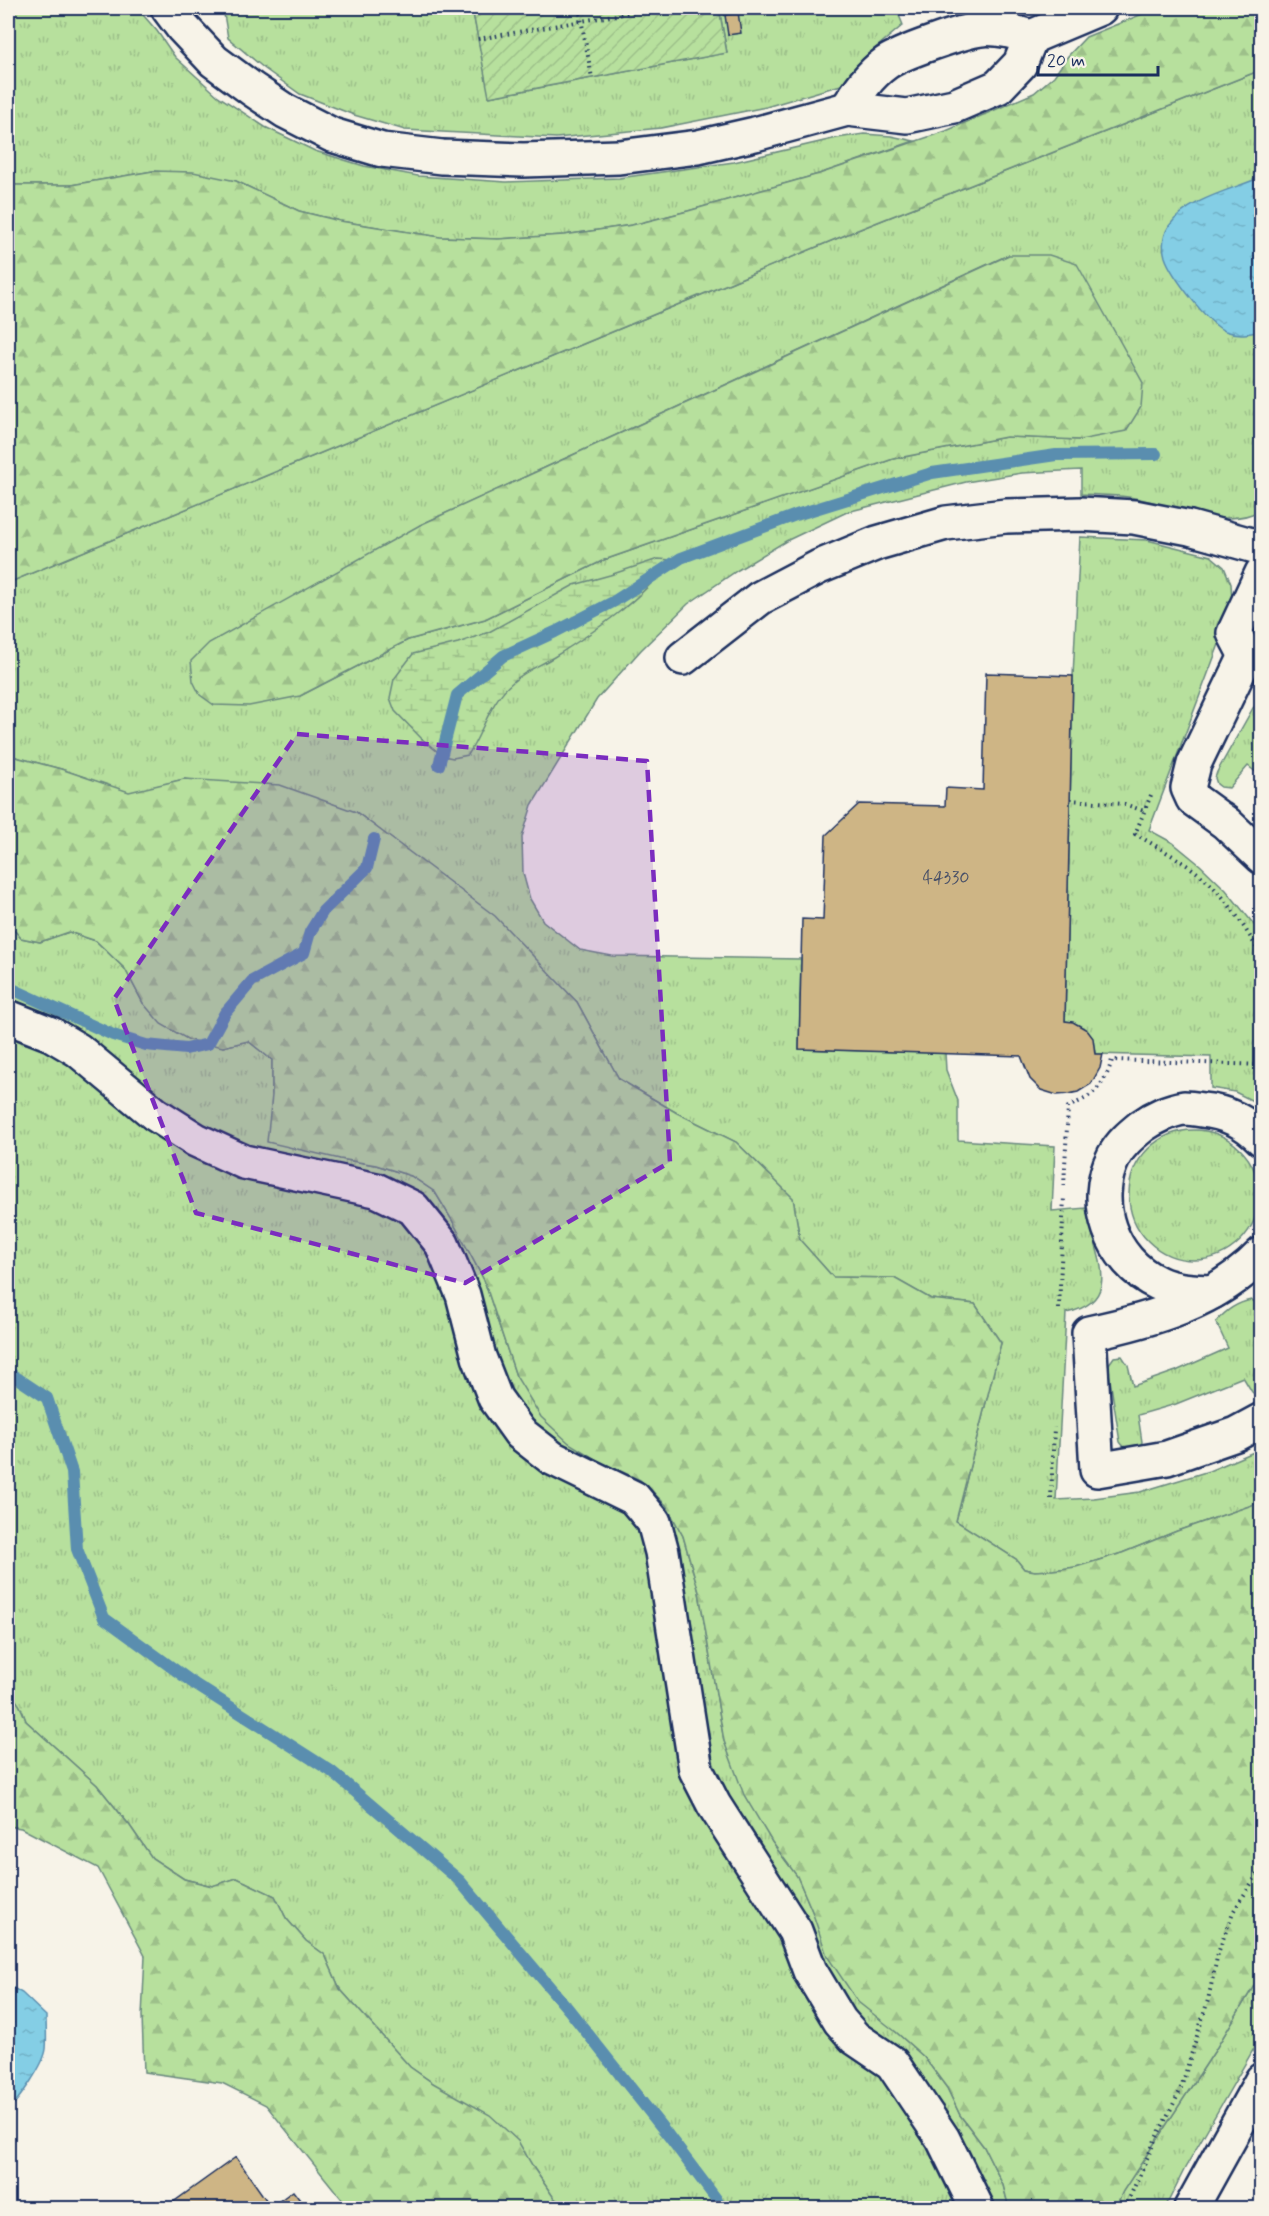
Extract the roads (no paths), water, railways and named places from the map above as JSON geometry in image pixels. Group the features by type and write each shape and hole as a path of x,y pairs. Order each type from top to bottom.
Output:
{"street":[{"path":"168,8 214,61 285,111 332,135 382,150 442,157 512,159 619,157 698,147 847,109 907,116 954,106 998,87 1020,64 1031,37 1017,8"},
{"path":"847,109 865,82 887,62 922,47 981,28 1011,31 1031,37 1100,8"},
{"path":"683,658 760,598 819,567 877,543 946,523 1006,516 1080,514 1134,517 1190,528 1262,548"},
{"path":"1262,573 1234,633 1252,665 1194,764 1188,788 1193,799 1226,824 1262,857"},
{"path":"8,1017 51,1034 78,1050 155,1113 196,1140 244,1162 376,1190 413,1208 442,1244 463,1295 480,1357 495,1398 520,1433 552,1458 634,1498 654,1522 662,1552 696,1770 714,1805 795,1931 810,1971 840,2021 855,2038 892,2063 943,2139 977,2208"},
{"path":"1215,1292 1182,1290 1158,1283 1131,1266 1114,1243 1104,1212 1104,1187 1114,1156 1127,1138 1152,1119 1184,1108 1218,1112 1247,1124 1262,1139"},
{"path":"1259,1262 1215,1292 1137,1323 1089,1334 1097,1470 1167,1458 1236,1434 1262,1420"},
{"path":"1191,2208 1262,2080"}],"water":[{"path":"1261,177 1261,331 1234,334 1218,327 1209,319 1175,275 1164,253 1165,233 1178,216 1188,208"},
{"path":"8,1985 22,1993 46,2016 46,2049 36,2073 8,2110"}],"waterway":[{"path":"439,765 457,695 503,656 613,602 681,558 796,515 932,473 1056,455 1156,454"},
{"path":"8,987 113,1035 146,1045 186,1049 208,1044 225,1013 252,981 304,953 310,932 323,911 367,868 374,839"},
{"path":"8,1372 47,1398 72,1472 77,1549 104,1618 196,1685 331,1771 459,1880 569,2010 723,2208"}]}
